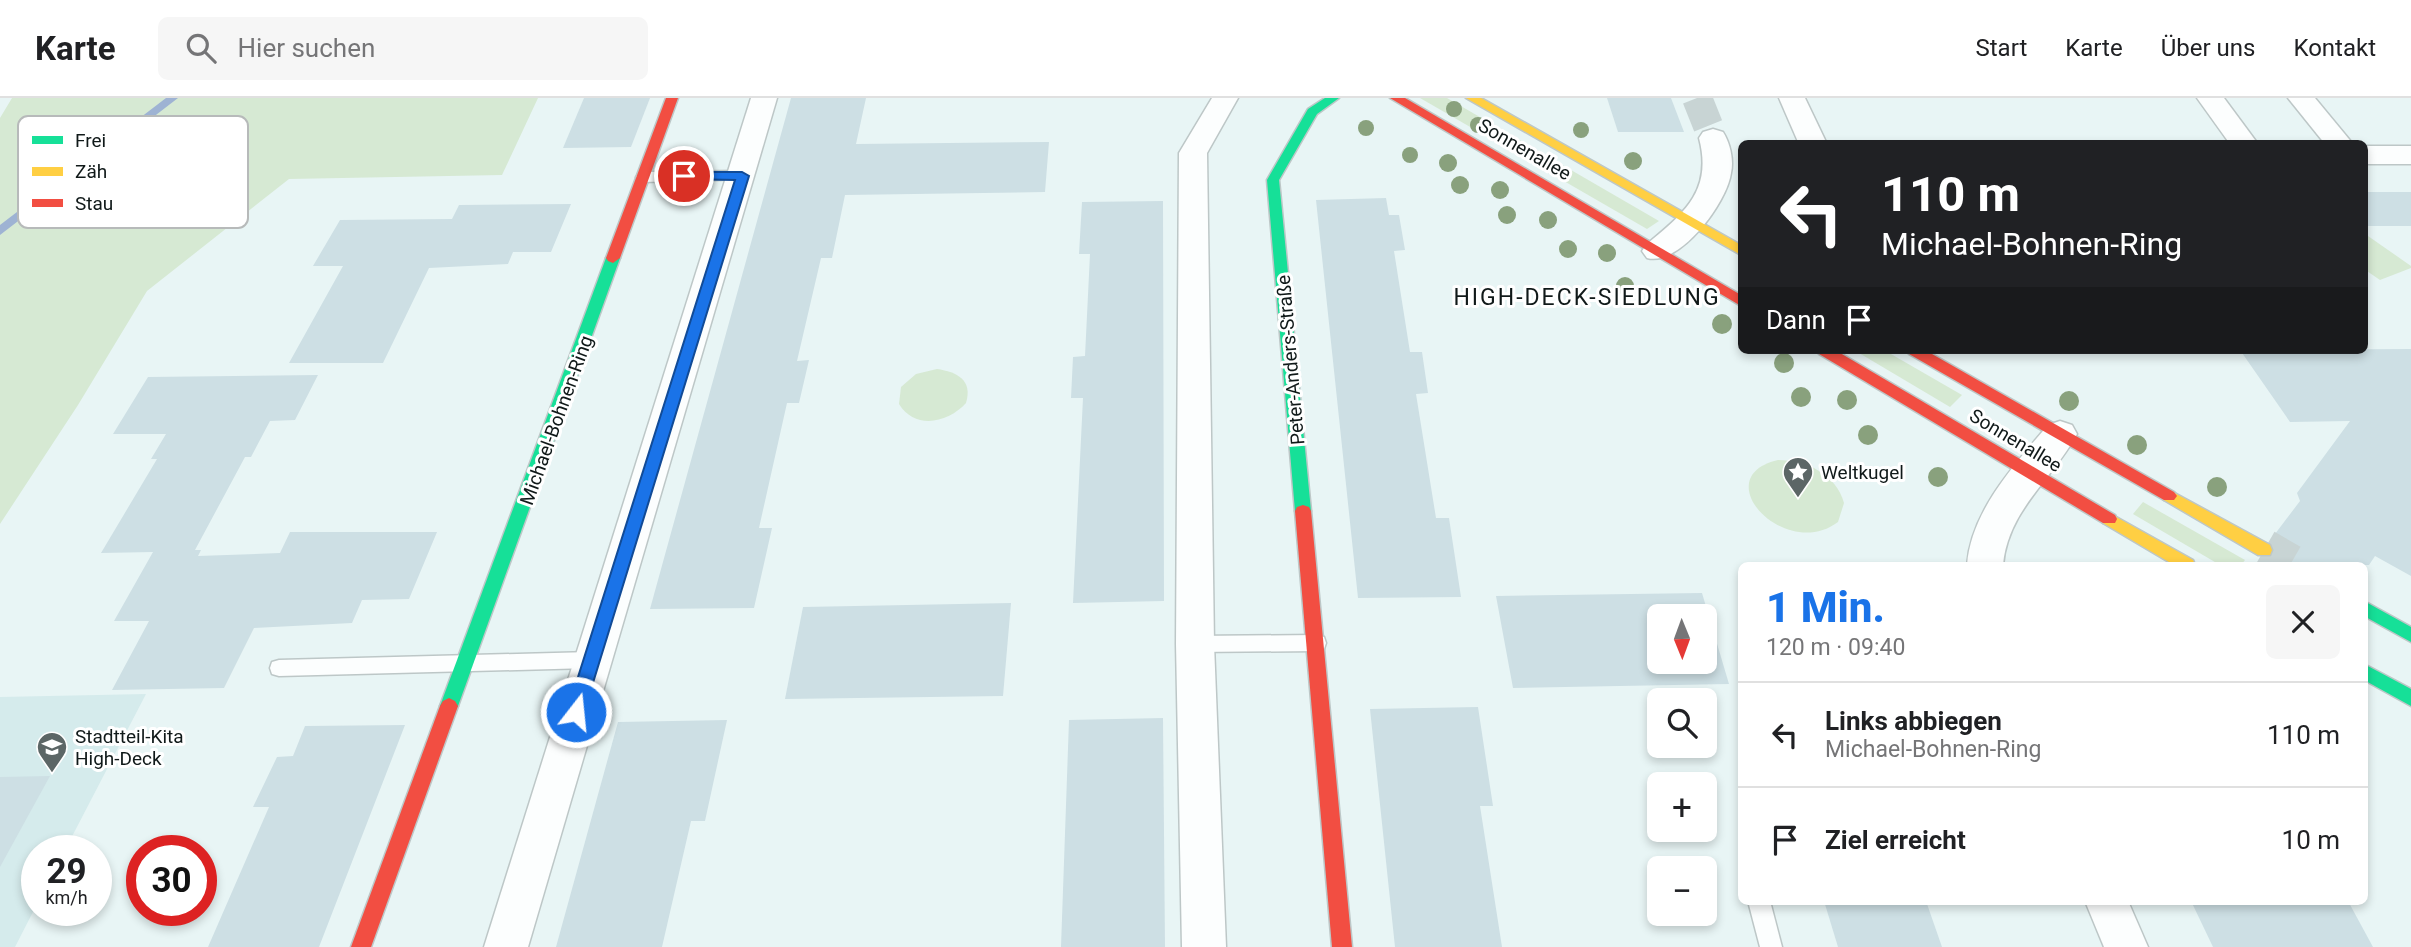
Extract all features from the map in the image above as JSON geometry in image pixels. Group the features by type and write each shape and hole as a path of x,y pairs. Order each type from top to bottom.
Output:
{"street":[{"name":"Michael-Bohnen-Ring","path":"361,947 673,98"},
{"path":"506,947 591,660 764,98"},
{"path":"1204,947 1195,644 1193,153 1194,147 1226,98"},
{"name":"Peter-Anders-Straße","path":"1333,98 1312,112 1273,180 1317,643 1342,947"},
{"name":"Sonnenallee","path":"1396,98 1738,299"},
{"name":"Sonnenallee","path":"1472,98 1738,249"},
{"path":"1793,98 1810,140"},
{"path":"2210,98 2242,140"},
{"path":"2301,98 2337,140"},
{"path":"1657,251 1691,223 1714,190 1720,170 1713,138"},
{"path":"2368,155 2411,155"},
{"name":"Sonnenallee","path":"1831,354 2182,562"},
{"name":"Sonnenallee","path":"1921,354 2263,550"},
{"path":"1985,562 1984,553 1996,527 2029,471 2060,434"},
{"path":"2368,610 2411,635"},
{"path":"2368,673 2411,698"},
{"path":"2108,905 2126,947"}],"lane":[{"path":"643,177 742,176"},
{"path":"1195,644 1317,643"},
{"path":"279,668 591,660"},
{"path":"1760,905 1771,947"}],"shaded area":[{"name":"Stadtteil-Kita High-Deck","path":"146,694 73,835 21,835 21,926 26,926 15,947 0,947 0,697"}],"green space":[{"path":"12,98 538,98 502,175 289,179 248,211 248,116 18,116 18,228 227,228 147,291 78,405 0,524 0,118"},
{"path":"1420,98 1447,98 1659,221 1647,229"},
{"path":"2368,236 2411,266 2380,280 2368,272"},
{"path":"1861,354 1891,354 1962,395 1950,407"},
{"path":"937,369 962,378 967,388 966,403 959,410 941,419 932,421 914,418 899,404 901,387 916,374"},
{"path":"1778,460 1809,466 1834,484 1844,503 1838,522 1817,532 1796,532 1776,524 1761,512 1751,498 1749,482 1757,469"},
{"path":"2143,502 2245,560 2215,562 2133,514"}],"building":[{"path":"584,98 650,98 631,147 563,148"},
{"path":"791,98 866,98 856,144 1049,142 1045,192 845,195 832,258 821,258 797,361 809,360 799,403 787,403 759,528 772,528 754,608 650,609"},
{"path":"1607,98 1671,98 1684,132 1618,132"},
{"path":"2368,192 2411,192 2411,226 2368,226"},
{"path":"1386,198 1389,215 1399,215 1405,250 1394,251 1410,352 1422,352 1428,393 1416,394 1436,518 1449,518 1461,597 1358,598 1316,200"},
{"path":"1163,201 1164,601 1073,603 1083,398 1071,398 1073,357 1085,356 1090,254 1079,254 1082,202"},
{"path":"571,204 551,252 513,252 508,264 429,268 383,363 289,363 343,266 313,266 340,220 452,219 459,205"},
{"path":"2368,349 2411,349 2411,576 2375,556 2369,565 2368,562 2280,562 2286,551 2275,534 2300,501 2297,493 2350,421 2290,422 2243,354 2368,354"},
{"path":"318,375 295,420 270,421 251,457 245,457 195,550 201,550 198,556 280,553 290,532 437,532 409,599 362,600 352,623 254,628 224,688 112,690 149,621 114,621 153,552 101,553 157,459 151,459 166,434 113,434 148,377"},
{"path":"1702,593 1705,604 1647,604 1647,674 1717,674 1717,644 1729,684 1513,688 1496,596"},
{"path":"1011,603 1003,696 785,699 803,607"},
{"path":"1478,707 1493,806 1480,806 1502,947 1395,947 1370,709"},
{"path":"1163,718 1165,947 1061,947 1069,720"},
{"path":"727,720 705,821 691,821 662,947 556,947 618,722"},
{"path":"405,725 319,947 208,947 269,807 253,807 277,757 293,756 305,726"},
{"path":"50,776 0,867 0,777"},
{"path":"1825,905 1927,905 1942,947 1838,947"},
{"path":"2193,905 2350,905 2373,947 2213,947"}],"waterway":[{"path":"150,116 173,98"},
{"path":"0,231 18,217"}],"tunnel":[{"path":"1697,98 1713,138"},
{"path":"2264,550 2285,562"}],"traffic: fast":[{"path":"1303,511 1273,180 1312,112 1333,98"},
{"path":"449,706 613,258"},
{"path":"2368,610 2411,635"},
{"path":"2368,673 2411,698"}],"traffic: slow":[{"path":"1472,98 1738,249"},
{"path":"2169,496 2264,550"},
{"path":"2109,519 2182,562"}],"traffic: jam":[{"path":"613,258 672,98"},
{"path":"1396,98 1738,299"},
{"path":"1831,354 2109,519"},
{"path":"1921,354 2169,496"},
{"path":"1303,511 1342,947"},
{"path":"361,947 449,706"}],"place":[{"name":"Weltkugel","path":"1798,499"},
{"name":"Stadtteil-Kita High-Deck","path":"52,774"}],"district":[{"name":"HIGH-DECK-SIEDLUNG","path":"1587,297"}],"route":[{"path":"576,712 742,176 684,176"}]}
